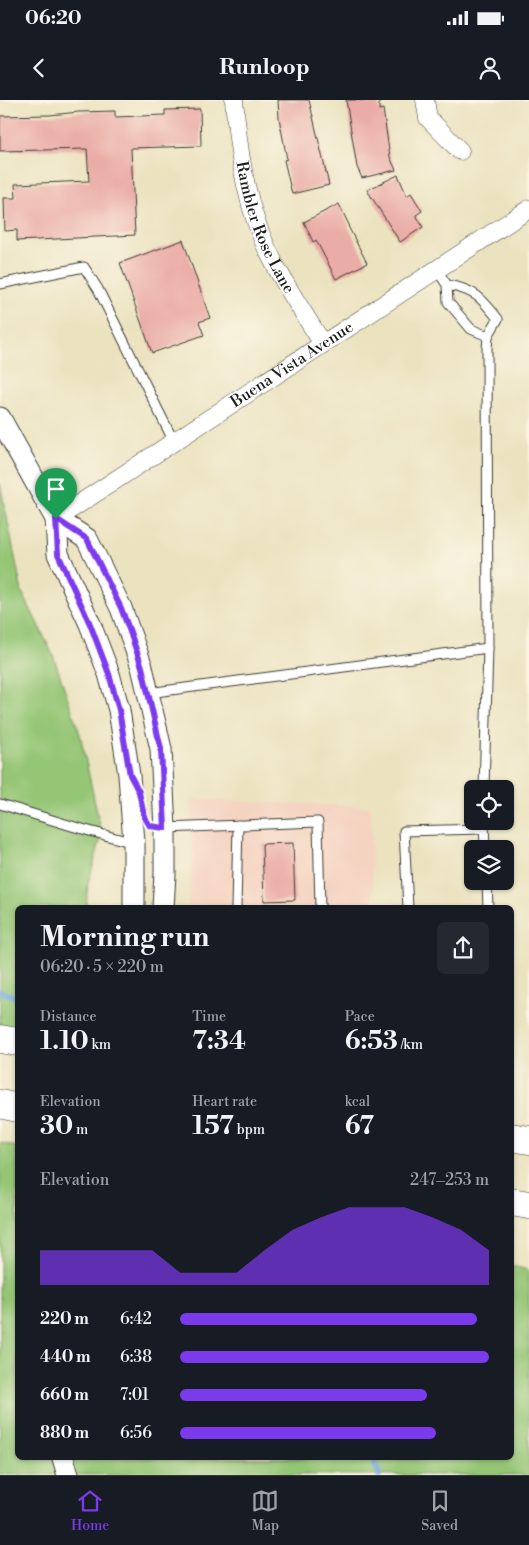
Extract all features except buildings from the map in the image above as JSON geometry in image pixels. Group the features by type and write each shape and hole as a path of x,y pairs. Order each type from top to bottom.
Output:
{"highway":[{"path":"0,1039 15,1042"},
{"path":"0,1104 15,1107"},
{"path":"514,1138 529,1140"},
{"path":"514,1202 529,1205"}],"street":[{"name":"Rambler Rose Lane","path":"234,100 237,131 247,188 261,234 290,293 323,344"},
{"path":"425,100 428,118 460,152"},
{"name":"Buena Vista Avenue","path":"56,519 529,209"},
{"path":"0,418 56,519 58,554 90,624 109,674 119,710 130,775 134,843 134,905"},
{"path":"56,519 87,539 121,608 142,667 161,749 165,828 163,905"},
{"path":"130,775 139,792 144,816 150,826 165,828"},
{"path":"64,1460 68,1475"}],"lane":[{"path":"0,284 84,268 98,289 174,442"},
{"path":"437,270 447,284 448,302 471,329 488,336"},
{"path":"447,284 469,290 484,301 498,319 488,336 488,648 484,780"},
{"path":"148,693 488,648"},
{"path":"0,804 134,843"},
{"path":"165,828 318,822 320,905"},
{"path":"236,905 238,825"},
{"path":"408,905 404,831 464,826"},
{"path":"487,890 488,905"}],"shaded area":[{"path":"191,799 371,807 373,905 188,905 193,860"}],"green space":[{"path":"0,483 22,592 53,655 80,734 102,835 88,883 86,905 15,905 15,1036 0,1054"},
{"path":"0,1143 15,1147 15,1460 514,1460 514,1267 529,1270 529,1475 0,1475"}],"waterway":[{"path":"0,991 15,997"},
{"path":"374,1460 379,1475"}],"route":[{"path":"56,519 87,539 121,608 130,632 142,667 161,749 165,828 150,826 144,816 139,792 130,775 119,710 109,674 90,624 58,554 56,519"}]}
